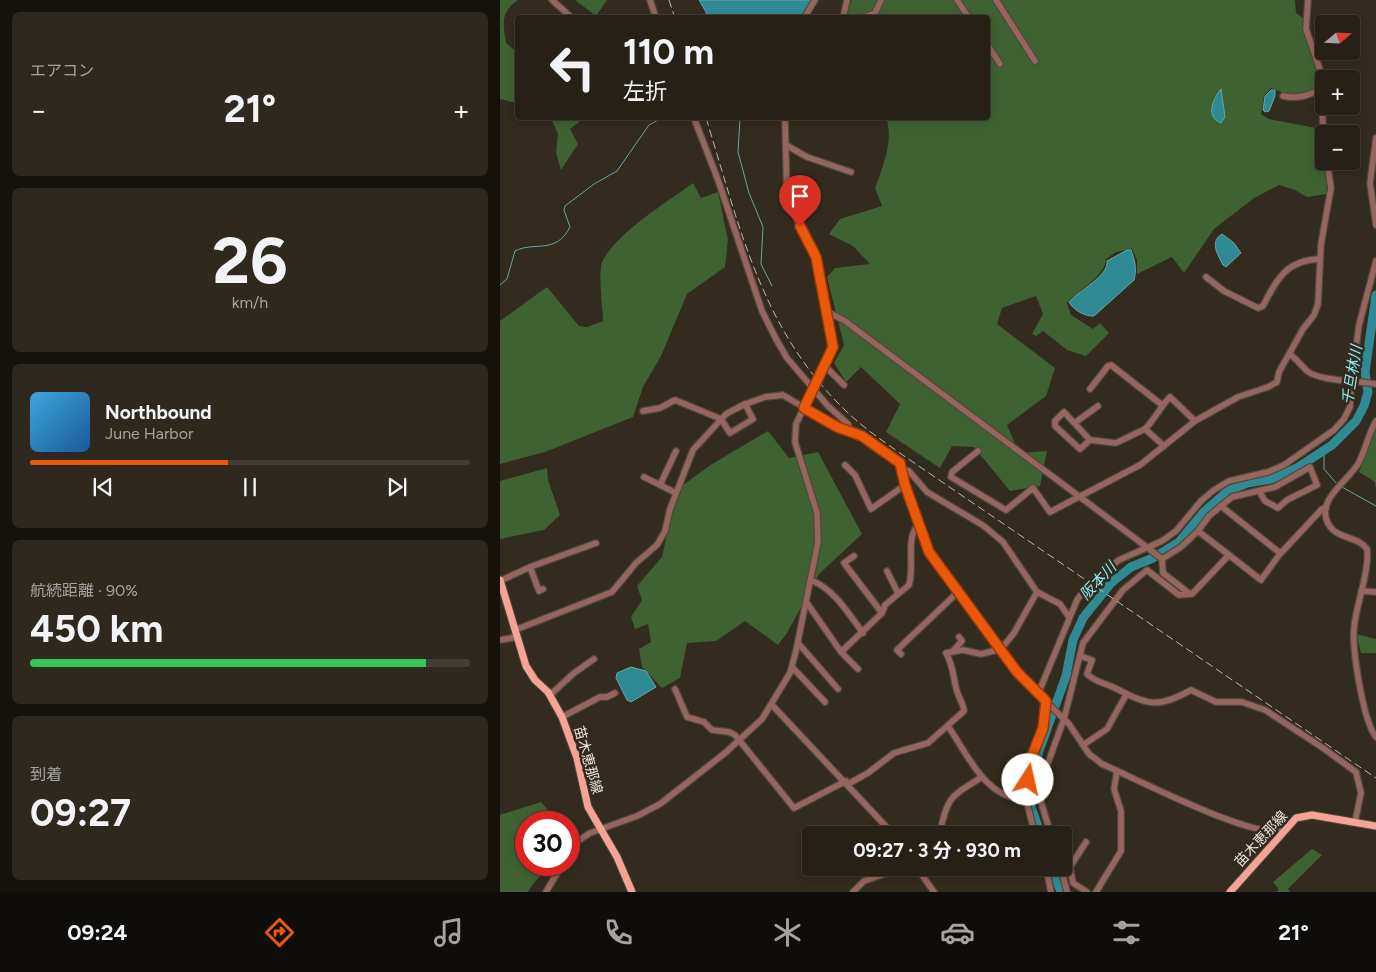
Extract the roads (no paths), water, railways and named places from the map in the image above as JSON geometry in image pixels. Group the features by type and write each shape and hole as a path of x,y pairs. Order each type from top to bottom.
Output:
{"main road":[{"name":"苗木恵那線","path":"500,580 530,673 550,695 562,717 577,758 584,796 600,829 617,856 632,892"},
{"name":"苗木恵那線","path":"1230,892 1296,818 1306,815 1376,826"}],"street":[{"path":"552,0 569,15"},
{"path":"650,0 655,15"},
{"path":"806,15 815,0"},
{"path":"844,15 847,0"},
{"path":"869,15 875,13 882,0"},
{"path":"958,0 967,15"},
{"path":"996,0 1035,61"},
{"path":"1308,0 1306,29 1320,70"},
{"path":"990,48 1000,64"},
{"path":"1283,96 1303,97 1315,92"},
{"path":"695,120 718,180 762,311 776,339 787,358 828,406 848,424 851,432"},
{"path":"580,841 584,837 600,829 654,808 739,741 772,705 792,667 807,603 818,542 818,519 794,442 796,424 833,347 828,312 815,253 787,200 785,120"},
{"path":"1376,138 1370,182 1376,225"},
{"path":"786,145 807,157 851,172"},
{"path":"978,451 952,472 951,477 1006,510 1033,488 1050,512 1129,472 1195,421 1238,397 1277,382 1303,329 1314,315 1318,304 1320,259 1331,188 1328,170"},
{"path":"1206,277 1224,290 1258,308 1263,306 1275,282 1295,263 1304,260 1320,259"},
{"path":"1038,694 1069,617 1077,600 1088,585 1120,560 1148,548 1176,531 1201,501 1214,490 1229,481 1268,472 1284,465 1334,430 1350,407 1360,325 1376,261"},
{"path":"828,312 845,321 1148,548 1162,559 1163,573 1190,594"},
{"path":"1290,354 1306,370 1316,375 1328,379 1375,384"},
{"path":"1090,389 1108,366 1111,365 1162,405"},
{"path":"824,368 844,385"},
{"path":"500,640 612,592 636,563 657,545 694,450 721,419 745,404 765,397 783,395 837,427 862,436 897,460 902,469 905,485 918,525 929,552 1023,679 1063,718 1092,758 1236,823 1267,831 1284,831"},
{"path":"1090,440 1080,449 1055,426 1054,422 1064,412 1076,422 1090,440 1116,443 1144,429 1156,418 1162,405 1172,398 1195,421"},
{"path":"643,411 660,408 675,400 721,419 730,433 753,419 745,404"},
{"path":"1076,422 1098,406"},
{"path":"1376,421 1359,462 1334,492 1326,508 1326,516 1331,528 1344,536 1360,542 1367,549 1354,628 1354,644 1367,719 1376,737"},
{"path":"1144,429 1164,446"},
{"path":"660,485 676,451"},
{"path":"845,465 855,475 871,509 905,485"},
{"path":"1162,559 1181,547 1198,531 1209,516 1242,494 1275,487 1310,467 1317,485 1287,500 1278,508 1266,500 1259,491"},
{"path":"902,469 909,470 927,492 937,500 984,526 1003,542 1037,592 1060,604 1069,617"},
{"path":"644,477 676,493"},
{"path":"1222,506 1280,553"},
{"path":"1198,531 1260,580 1280,553 1322,509 1326,508"},
{"path":"841,652 882,613 885,605 909,585 913,552 911,536 918,525"},
{"path":"500,580 596,543"},
{"path":"1048,826 1041,802 1041,782 1063,718 1083,643 1123,590 1142,573 1147,570 1179,595 1190,594 1229,555"},
{"path":"854,556 844,564 882,613"},
{"path":"530,567 539,591 543,590"},
{"path":"886,571 898,593"},
{"path":"811,580 823,585 832,594 863,633"},
{"path":"1361,591 1376,592"},
{"path":"901,654 897,650 958,592"},
{"path":"675,689 688,717 704,722 712,730 729,732 735,735 794,808 868,773 894,753 928,743 948,726 964,711 964,704 957,690 952,664 946,653 963,650 981,654 1001,649 1014,633 1037,592"},
{"path":"807,603 841,652 858,669"},
{"path":"953,651 962,641 959,637"},
{"path":"798,644 838,690"},
{"path":"1080,656 1092,660 1086,674 1097,683 1113,687 1126,695 1159,704 1192,690 1216,702 1242,702 1265,710 1356,772 1361,792 1355,822"},
{"path":"550,695 574,673 594,659"},
{"path":"792,667 825,702"},
{"path":"562,717 600,697 607,697 616,693"},
{"path":"1083,745 1107,729 1126,695"},
{"path":"1033,826 1026,799 1030,761 1043,728 1048,703"},
{"path":"772,705 847,782 886,826"},
{"path":"948,726 982,777 998,793 1013,799 1026,799"},
{"path":"1096,892 1121,851 1121,811 1114,789 1117,770"},
{"path":"941,826 945,808 951,798 982,777"},
{"path":"1086,842 1070,867 1073,884 1087,892"},
{"path":"546,892 555,876"},
{"path":"853,892 864,881 879,876"},
{"path":"923,876 934,892"},
{"path":"1048,876 1051,892"},
{"path":"1063,876 1067,892"}],"water":[{"path":"699,0 811,0 803,15 706,15"},
{"path":"1221,89 1225,117 1221,123 1213,117 1212,108 1215,98"},
{"path":"1271,90 1275,90 1275,96 1269,111 1265,112 1263,110 1265,96"},
{"path":"1222,234 1234,243 1241,253 1226,267 1219,257 1215,245 1218,237"},
{"path":"1127,250 1131,250 1134,261 1134,280 1094,316 1084,314 1073,308 1069,302 1098,278 1106,267 1107,261"},
{"path":"631,667 646,671 656,687 631,702 627,700 616,678 617,673"}],"waterway":[{"path":"500,285 507,279 515,251 522,248 551,244 564,236 570,227 564,210 565,206 594,184 617,171 649,125 658,120"},
{"path":"740,120 738,152 749,193 763,227 761,264 772,286"},
{"name":"阪本川","path":"1038,826 1031,807 1032,781 1039,751 1066,676 1073,640 1083,618 1111,583 1131,567 1153,558 1179,542 1204,512 1228,491 1247,483 1271,479 1297,468 1332,445 1356,421 1364,406 1368,392 1365,372 1376,295"},
{"name":"千旦林川","path":"1324,449 1324,469 1338,485"},
{"name":"千旦林川","path":"1342,487 1376,506"},
{"name":"阪本川","path":"1055,876 1061,892"}],"railway":[{"path":"669,0 674,15"},
{"path":"707,120 742,236 773,310 792,345 816,378 851,416 904,456 1376,778"}]}
